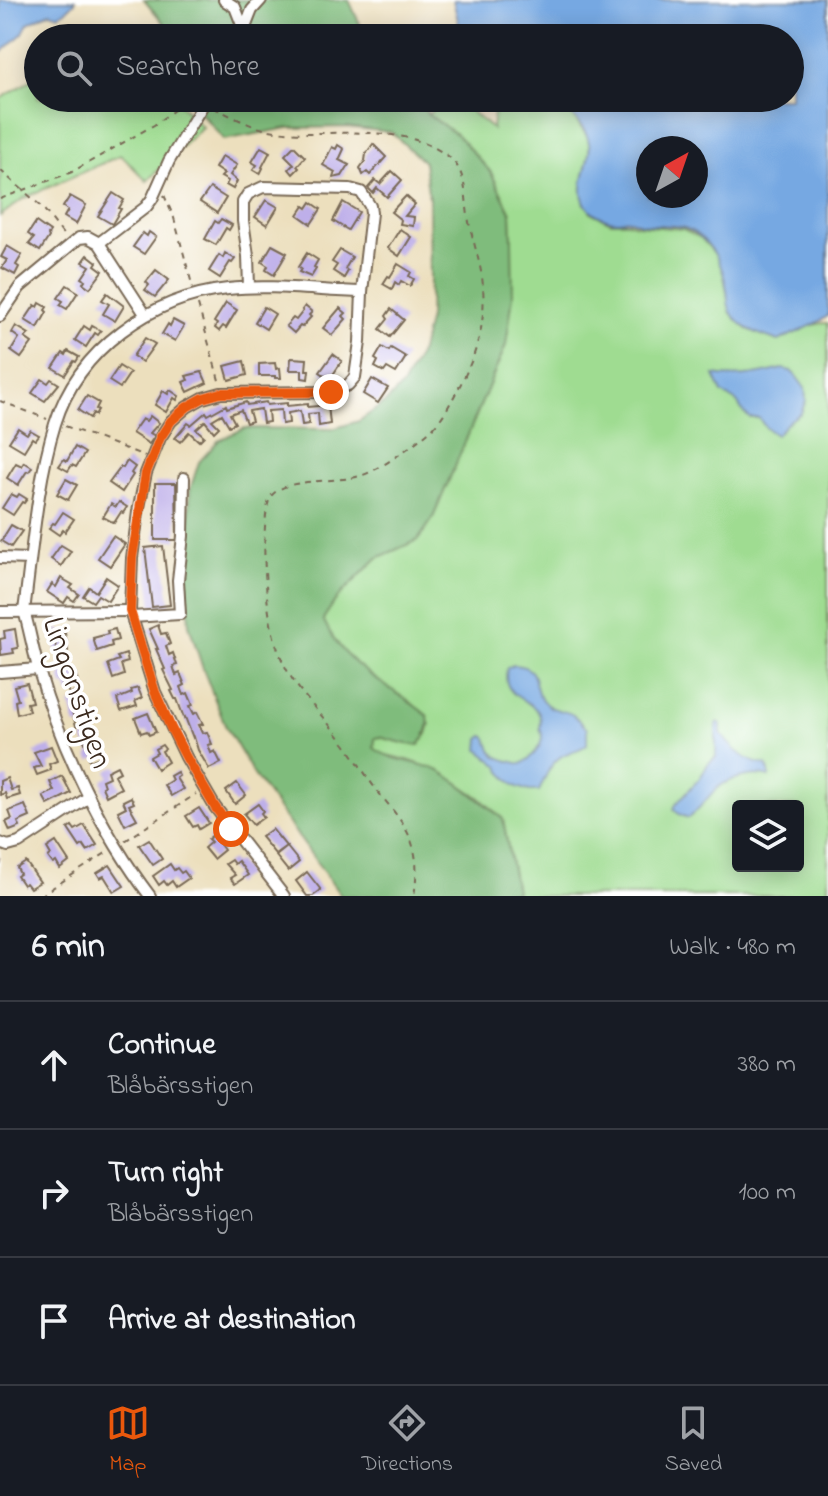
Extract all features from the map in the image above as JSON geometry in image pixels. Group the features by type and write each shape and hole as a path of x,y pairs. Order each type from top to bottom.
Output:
{"street":[{"path":"224,0 235,7 240,24"},
{"path":"247,24 252,10 261,0"},
{"path":"99,243 146,207 199,112"},
{"path":"249,287 243,221 243,202 248,194 263,187 350,189 361,192 371,213 355,377 348,385 331,392 221,393 187,407 171,421 160,438 146,473 132,558 131,614 155,692 186,757 215,807 284,896"},
{"path":"0,316 20,287 79,238 88,237 99,243 145,314"},
{"name":"Lingonstigen","path":"147,895 89,797 38,669 24,611 44,469 55,422 63,403 87,366 105,345 145,314 174,301 201,293 249,287 362,292"},
{"path":"0,612 180,614 178,580 183,536 184,478"},
{"path":"0,558 30,559"},
{"path":"0,672 38,669"},
{"path":"4,844 19,843 89,797"}],"path":[{"path":"0,170 42,207 70,245"},
{"path":"0,401 152,458"},
{"path":"0,866 4,844"}],"green space":[{"path":"144,0 349,0 360,24 165,24"},
{"path":"24,84 24,112 188,112 202,127 147,181 121,155 24,198 0,216 0,99"},
{"path":"200,112 427,112 457,135 490,171 511,213 513,296 506,345 432,520 418,540 377,558 337,598 323,619 343,651 369,674 428,716 427,731 419,745 379,737 375,738 374,748 389,756 441,772 503,819 516,892 454,896 341,896 254,775 225,725 203,669 189,625 187,584 190,490 199,462 219,440 245,428 332,429 359,421 403,385 421,351 429,317 429,199 424,162 391,132 346,127 288,128 224,140"},
{"path":"431,112 472,112 492,129 494,112 570,112 589,139 582,190 585,204 592,213 611,222 683,229 701,238 717,256 723,270 731,313 747,329 778,341 808,326 828,323 828,896 454,896 516,892 503,819 479,797 439,771 382,754 374,748 375,738 379,737 419,745 430,724 413,704 382,685 348,657 330,636 323,619 337,598 377,558 418,540 432,520 506,345 511,213 492,174 457,135 428,115"}],"water":[{"path":"0,0 75,0 59,15 50,12 24,24 23,33 0,54"},
{"path":"453,0 828,0 828,316 779,341 741,324 728,305 727,290 717,258 695,233 676,226 641,224 628,219 609,220 586,205 582,188 589,147 585,132 567,112 804,112 804,24 459,24"},
{"path":"782,369 796,376 805,388 806,400 801,413 776,435 759,418 750,418 737,402 722,393 714,375 748,376"},
{"path":"513,665 529,669 546,704 573,715 587,729 587,744 557,759 539,791 515,786 499,766 479,750 480,739 484,736 495,755 522,764 541,743 537,710 516,695 506,680 507,668"},
{"path":"719,723 721,734 730,745 746,758 766,765 769,777 749,776 726,783 688,818 674,809 716,757 716,724"}],"building":[{"path":"373,144 386,157 370,175 367,172 363,175 360,168"},
{"path":"338,145 344,149 339,160 349,165 342,176 333,178 335,172 323,165 332,147 336,149"},
{"path":"294,146 305,157 293,174 289,169 294,164 285,155"},
{"path":"261,147 270,152 260,174 253,170 257,165 252,162"},
{"path":"222,156 237,165 230,175 237,181 233,189 221,177 224,174 215,168"},
{"path":"392,171 402,180 387,197 377,188 373,193 368,188 375,180 380,184"},
{"path":"210,188 226,198 217,213 200,202"},
{"path":"113,193 124,200 112,224 98,216"},
{"path":"70,196 86,205 76,224 64,217 68,210 63,207"},
{"path":"406,196 415,204 405,216 414,217 413,226 400,224 401,220 391,212"},
{"path":"266,200 278,207 267,225 255,217"},
{"path":"311,202 321,209 311,224 298,215"},
{"path":"343,202 359,212 348,230 333,221"},
{"path":"221,219 232,225 229,230 226,228 216,245 205,239 215,221 218,223"},
{"path":"36,222 50,232 40,251 29,244 34,238 28,234"},
{"path":"400,229 411,237 399,256 388,248"},
{"path":"149,232 156,237 144,254 133,247 143,233 147,236"},
{"path":"272,245 287,253 274,275 266,270 268,266 262,262"},
{"path":"7,246 22,255 15,275 2,268 7,260 1,257"},
{"path":"340,250 352,257 344,278 333,271 337,265 332,262"},
{"path":"225,253 235,259 220,278 209,271 219,255 223,258"},
{"path":"307,253 318,260 311,277 299,272 301,269 298,267"},
{"path":"88,255 103,271 90,288 82,278 90,266 83,262"},
{"path":"398,264 411,272 409,276 414,279 410,286 401,281 399,285 395,282 392,289 383,284"},
{"path":"156,270 169,280 155,297 145,290 149,285 146,282"},
{"path":"67,285 78,292 67,309 60,305 63,301 58,298"},
{"path":"107,293 124,306 115,321 103,314 109,304 102,300"},
{"path":"40,303 47,307 47,312 38,328 25,320 35,305 38,307"},
{"path":"226,303 237,310 226,328 223,326 219,331 214,322"},
{"path":"305,306 312,312 311,317 294,333 286,326 293,318 296,320"},
{"path":"264,307 275,314 266,329 255,322"},
{"path":"340,308 346,313 343,316 346,319 332,335 323,328"},
{"path":"391,309 404,320 390,337 380,329"},
{"path":"173,320 184,326 175,341 162,334"},
{"path":"16,326 29,334 25,338 32,343 21,358 11,351 19,338 12,333"},
{"path":"84,326 101,331 98,335 95,333 86,347 75,340"},
{"path":"145,338 155,344 142,362 133,356"},
{"path":"382,347 389,351 391,348 406,357 396,373 375,367 378,361 375,359"},
{"path":"68,351 79,357 65,375 53,368 63,353 66,355"},
{"path":"333,354 342,361 330,379 320,372"},
{"path":"291,358 307,359 308,379 302,378 302,370 290,370"},
{"path":"244,361 247,375 229,380 225,366"},
{"path":"275,363 276,369 280,368 281,378 259,376 259,364"},
{"path":"119,366 130,373 120,388 109,381"},
{"path":"202,372 207,383 188,392 183,382 188,380 186,376"},
{"path":"42,379 48,383 51,379 59,384 45,401 32,393"},
{"path":"372,379 388,388 378,403 363,394"},
{"path":"170,390 179,396 177,400 174,398 166,412 155,405 163,391 168,394"},
{"path":"87,396 99,403 95,415 93,413 90,418 78,410"},
{"path":"246,402 247,405 266,402 267,405 287,403 287,406 328,405 330,424 319,426 318,413 308,414 309,424 302,425 300,411 288,413 289,423 282,424 281,410 268,411 269,422 263,423 261,409 249,411 252,421 246,423 241,410 230,414 235,423 229,426 222,414 212,420 219,427 214,432 205,421 196,429 204,436 199,441 189,432 180,442 175,438 188,423 191,425 206,412 208,415 226,405 227,408"},
{"path":"150,416 159,423 150,433 155,436 149,444 132,433 142,419 146,421"},
{"path":"18,428 27,434 30,430 39,435 35,440 32,438 24,451 9,442"},
{"path":"75,447 85,453 76,467 72,465 68,471 59,466 64,459 67,461"},
{"path":"127,461 135,467 122,492 109,483"},
{"path":"24,462 32,467 18,485 7,478 16,463 22,466"},
{"path":"66,479 77,485 68,500 57,494"},
{"path":"155,483 176,483 177,540 155,540"},
{"path":"11,494 27,499 13,515 2,508"},
{"path":"119,502 127,507 114,523 103,517 111,504 116,507"},
{"path":"63,512 74,519 59,535 49,528"},
{"path":"11,525 22,531 11,547 1,541"},
{"path":"113,536 125,544 110,566 98,558"},
{"path":"61,545 71,551 61,566 51,559"},
{"path":"163,546 170,605 152,607 145,548"},
{"path":"106,577 118,585 108,601 98,595 93,602 83,596 89,587 96,592"},
{"path":"61,578 73,585 70,588 79,594 74,601 68,597 64,603 47,592 52,584 56,587"},
{"path":"158,625 161,634 166,633 170,644 166,646 169,655 173,653 177,665 173,666 176,675 180,673 185,685 181,687 184,695 188,693 193,705 190,706 194,714 197,712 203,724 199,725 203,733 207,732 212,744 208,745 211,753 215,751 221,763 209,769 163,670 149,629"},
{"path":"15,629 18,648 13,649 14,653 1,655 0,639 5,638 4,631"},
{"path":"61,629 62,634 65,633 68,651 57,653 50,631"},
{"path":"115,629 118,640 111,642 112,646 97,651 93,638"},
{"path":"126,654 128,662 121,664 124,675 113,679 108,664"},
{"path":"70,667 71,672 75,671 80,691 69,694 66,685 63,686 60,670"},
{"path":"27,683 32,702 27,703 29,711 17,714 15,701 18,700 14,686"},
{"path":"138,688 142,698 135,701 137,706 121,711 117,699"},
{"path":"82,700 88,717 84,718 85,723 76,726 70,704"},
{"path":"148,713 156,732 149,735 147,731 141,733 135,718"},
{"path":"94,733 101,750 97,752 100,757 90,761 83,738"},
{"path":"162,745 168,762 157,769 150,757"},
{"path":"51,746 57,761 49,764 51,770 37,775 34,768 41,766 34,752"},
{"path":"117,766 120,772 114,775 121,788 106,796 102,780 109,777 107,771"},
{"path":"177,772 179,776 176,778 183,789 171,796 164,785"},
{"path":"62,776 71,793 48,805 43,796 54,791 50,782"},
{"path":"7,778 11,790 18,788 20,795 7,799 5,793 0,795 0,781"},
{"path":"237,783 246,795 235,804 226,791"},
{"path":"131,797 134,803 129,805 137,819 125,825 118,811 126,807 123,801"},
{"path":"258,804 264,817 253,825 244,814"},
{"path":"25,805 30,817 18,822 20,827 10,831 6,822 12,819 9,811"},
{"path":"199,808 209,823 199,829 197,825 193,827 186,816"},
{"path":"84,825 97,845 87,851 83,845 80,847 68,829 72,826 75,830"},
{"path":"272,829 286,846 275,854 261,837"},
{"path":"215,833 224,850 213,859 204,848"},
{"path":"149,839 162,859 153,865 139,845"},
{"path":"56,842 69,862 60,869 48,857 51,855 47,848"},
{"path":"287,847 299,862 288,871 276,856"},
{"path":"231,860 234,864 238,861 248,875 235,884 230,878 235,875 225,864"},
{"path":"26,862 40,882 30,888 26,883 23,885 17,876 20,874 17,868"},
{"path":"170,864 174,870 184,871 189,878 176,887 172,881 159,885 153,876"},
{"path":"110,865 124,886 114,892 104,876 100,878 97,873"},
{"path":"307,872 321,890 313,896 307,896 296,881"}],"route":[{"path":"231,829 215,807 171,728 155,692 130,611 132,558 146,473 160,438 171,421 203,398 221,393 331,392"}]}
